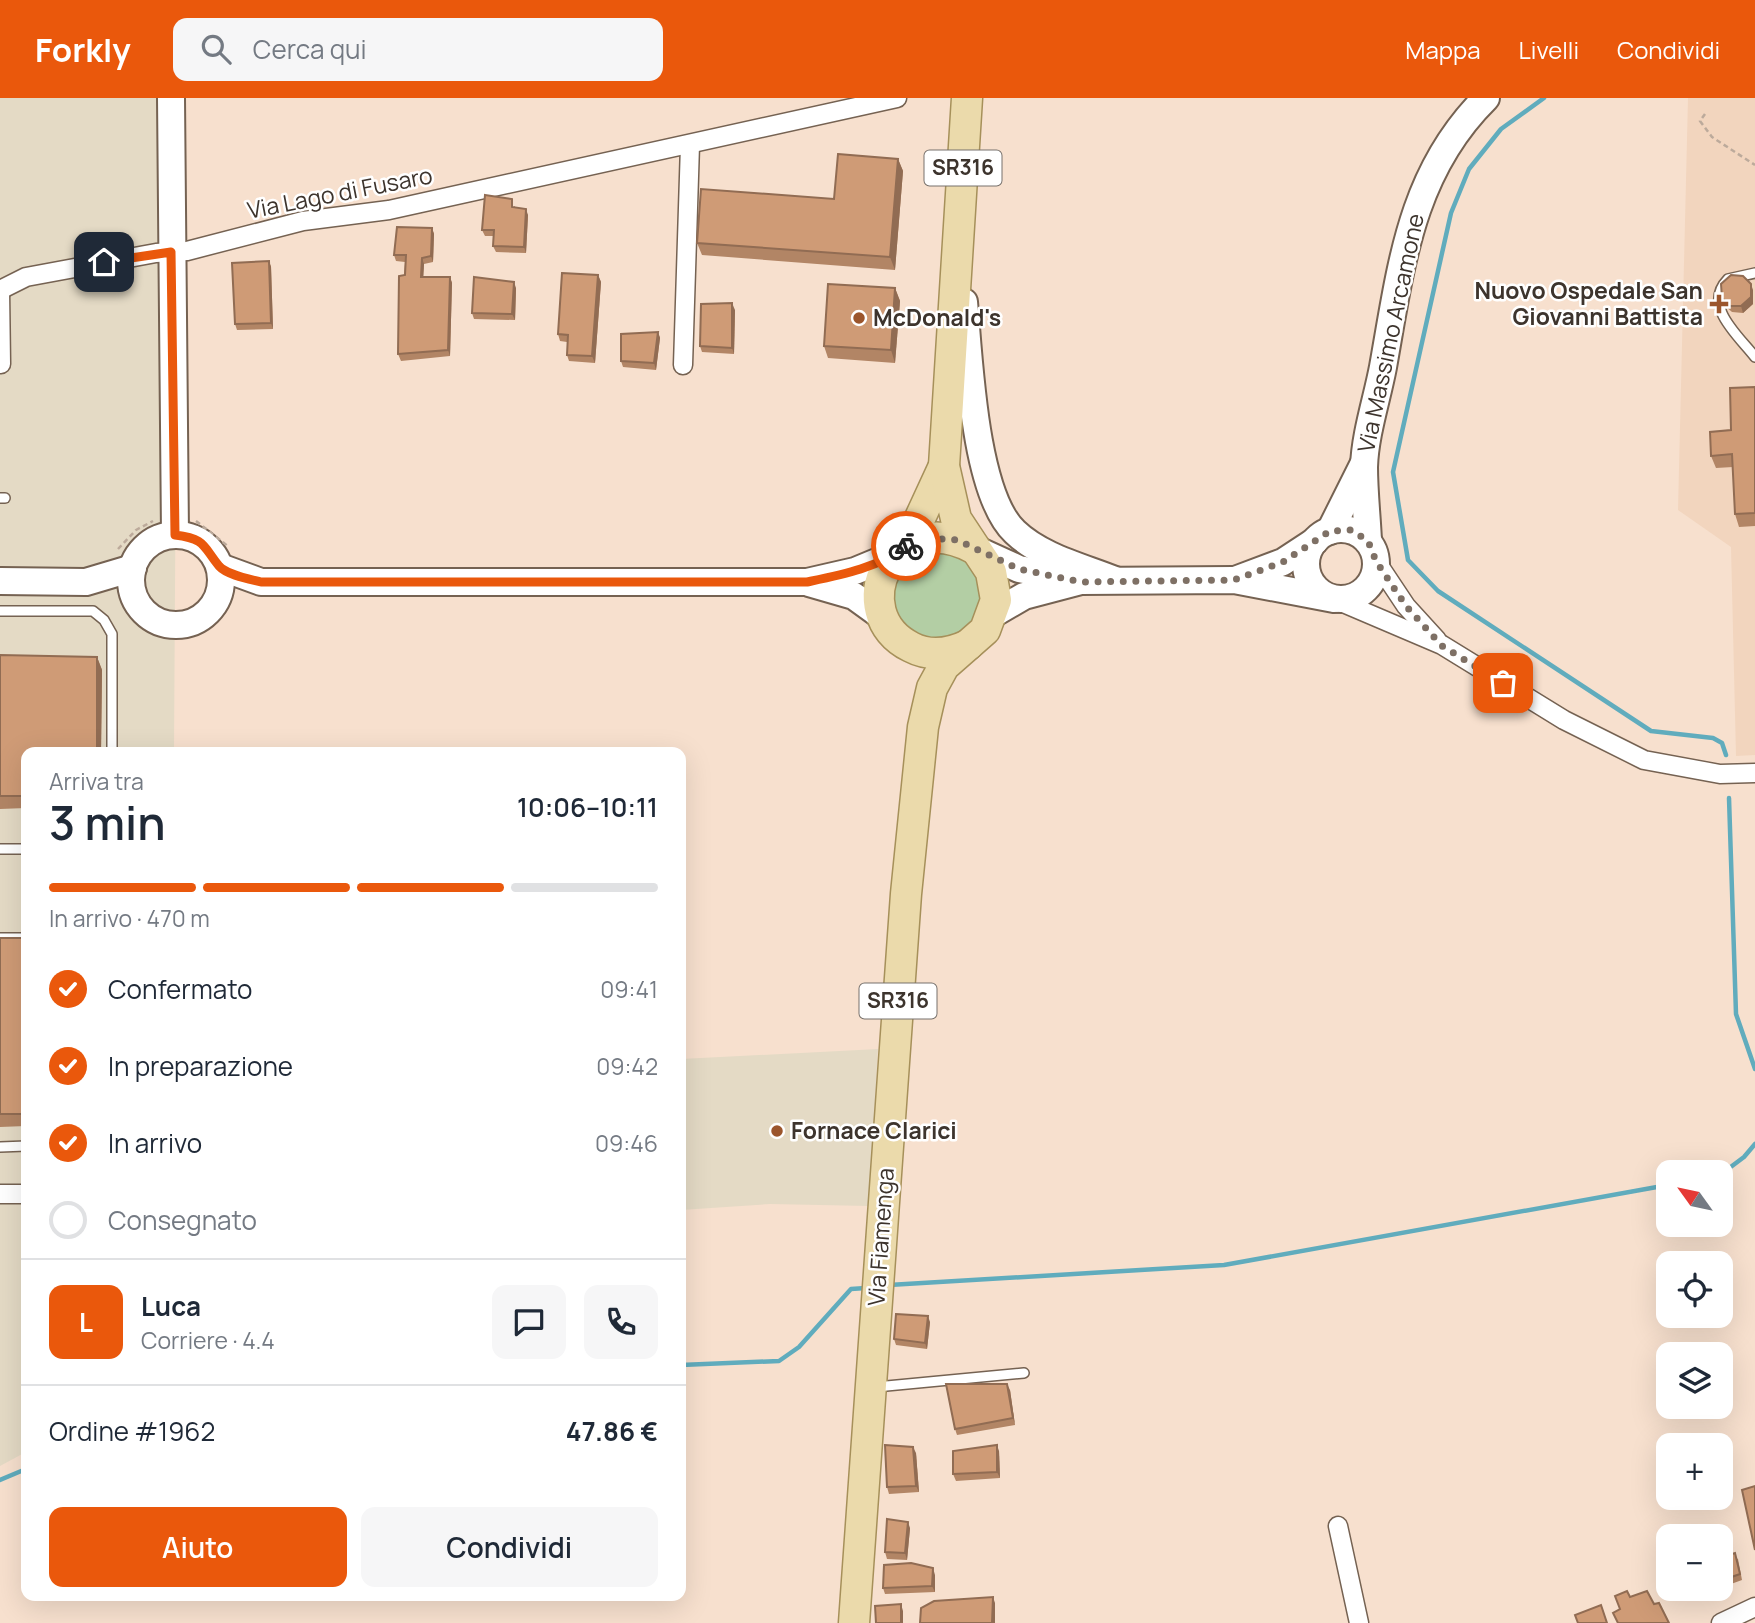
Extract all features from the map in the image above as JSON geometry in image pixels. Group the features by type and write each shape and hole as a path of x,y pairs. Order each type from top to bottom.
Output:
{"main road":[{"path":"86,582 149,544 167,526 170,98"},
{"name":"SR316","path":"967,98 944,466 950,501 973,548 991,572 996,588 993,614"},
{"name":"Via Massimo Arcamone","path":"1372,551 1364,464 1403,257 1418,202 1447,142 1486,98"},
{"path":"959,238 971,382 989,486 998,508 1014,531 1036,548 1115,580"},
{"name":"Via Massimo Arcamone","path":"1322,536 1364,464"},
{"name":"SR316","path":"883,617 879,600 880,583 902,549 944,466"},
{"path":"167,526 203,543 261,582"},
{"path":"993,614 1024,596 1081,582 1115,580 1234,580 1334,599 1355,597 1371,582 1372,551 1351,530 1322,536 1283,562 1234,580"},
{"path":"1322,536 1306,560 1309,580 1315,589 1334,599"},
{"path":"218,597 261,582 807,582 855,571 902,549 940,537 957,540 1019,569 1081,582"},
{"path":"123,561 134,597 142,610 154,620 169,625 184,625 198,620 210,610 218,597 227,560"},
{"path":"0,582 86,582 134,597"},
{"path":"807,582 854,596 883,617"},
{"name":"Via Fiamenga","path":"855,1623 906,894 923,727 932,688 944,666 985,630 993,614"},
{"name":"Via Fiamenga","path":"883,617 891,632 904,643 916,684 923,727"},
{"path":"904,643 919,651 936,654 954,651 971,643"}],"street":[{"name":"Via Lago di Fusaro","path":"1,364 0,290 26,277 171,252 303,221 389,210 897,98"},
{"path":"683,365 690,145"},
{"path":"1372,551 1406,606 1442,646"},
{"path":"1334,599 1442,646 1564,720 1644,760 1720,774 1755,773"},
{"path":"0,1194 21,1194"},
{"path":"1338,1526 1359,1623"},
{"path":"1721,1623 1755,1608"}],"lane":[{"path":"1755,273 1728,279 1718,294 1721,314 1755,357"},
{"path":"0,611 93,611 104,620 112,634 112,747"},
{"path":"0,849 21,849"},
{"path":"0,938 21,938"},
{"path":"0,1147 21,1146"},
{"path":"871,1387 1024,1373"}],"path":[{"path":"1705,114 1700,121 1713,136 1755,165"},
{"path":"1746,160 1750,154"},
{"path":"193,514 227,560"},
{"path":"123,561 136,530 167,526"}],"shaded area":[{"path":"0,98 178,98 174,747 21,747 21,1455 0,1466"},
{"name":"Nuovo Ospedale San Giovanni Battista","path":"1688,98 1755,98 1755,755 1736,756 1731,547 1678,510"},
{"name":"Fornace Clarici","path":"878,1049 869,1206 770,1204 686,1210 686,1059"}],"green space":[{"path":"940,547 978,567 986,599 966,635 923,641 893,613 891,585 903,561"}],"building":[{"path":"838,154 898,159 890,257 697,243 701,189 834,199"},
{"path":"485,195 512,199 512,207 526,209 524,247 493,246 494,230 482,230"},
{"path":"397,227 432,228 431,256 422,258 421,277 450,277 448,350 398,354 399,276 405,275 406,255 394,255"},
{"path":"269,261 271,323 235,324 232,263"},
{"path":"562,273 598,275 592,356 567,355 568,335 558,334"},
{"path":"1731,275 1743,276 1751,284 1751,297 1741,306 1730,306 1722,298 1721,284"},
{"path":"474,277 514,282 512,314 472,313"},
{"path":"828,284 895,288 891,350 824,346"},
{"path":"732,303 732,348 700,346 701,304"},
{"path":"658,332 654,363 621,361 621,334"},
{"path":"1755,387 1755,513 1735,514 1732,454 1711,456 1710,432 1731,430 1730,388"},
{"path":"0,655 97,657 97,747 21,747 21,796 0,796"},
{"path":"0,938 21,938 21,1114 0,1114"},
{"path":"896,1314 928,1316 925,1343 894,1339"},
{"path":"946,1384 1007,1384 1013,1418 955,1429"},
{"path":"885,1445 913,1447 916,1486 887,1487"},
{"path":"997,1445 997,1472 953,1474 953,1451"},
{"path":"1755,1486 1755,1550 1742,1490"},
{"path":"887,1519 908,1522 905,1553 885,1552"},
{"path":"1735,1553 1740,1574 1733,1576"},
{"path":"911,1563 933,1568 932,1586 883,1588 884,1565"},
{"path":"1627,1591 1630,1597 1647,1591 1654,1604 1659,1603 1669,1623 1618,1623 1613,1613 1620,1609 1615,1596"},
{"path":"993,1597 992,1623 920,1623 921,1608 934,1601"},
{"path":"901,1604 901,1623 876,1623 875,1606"},
{"path":"1601,1605 1607,1623 1578,1623 1575,1615"}],"waterway":[{"path":"1544,98 1501,129 1469,169 1451,213 1393,472 1408,560 1438,591 1651,731 1713,738 1722,743 1726,755"},
{"path":"1729,798 1736,1014 1755,1069"},
{"path":"1733,1165 1755,1144"},
{"path":"889,1285 1224,1265 1656,1187"},
{"path":"686,1365 779,1361 799,1347 851,1289 866,1288"},
{"path":"0,1480 21,1471"}],"way so far":[{"path":"906,546 924,538 957,540 1019,569 1081,582 1234,580 1283,562 1330,531 1351,530 1368,541 1376,561 1406,606 1442,646 1503,683"}],"place":[{"name":"Nuovo Ospedale San Giovanni Battista","path":"1719,304"},
{"name":"McDonald's","path":"859,318"},
{"name":"Fornace Clarici","path":"777,1131"}],"route":[{"path":"104,262 171,252 175,535 190,537 203,543 220,567 239,576 261,582 807,582 855,571 896,554 906,546"}]}
